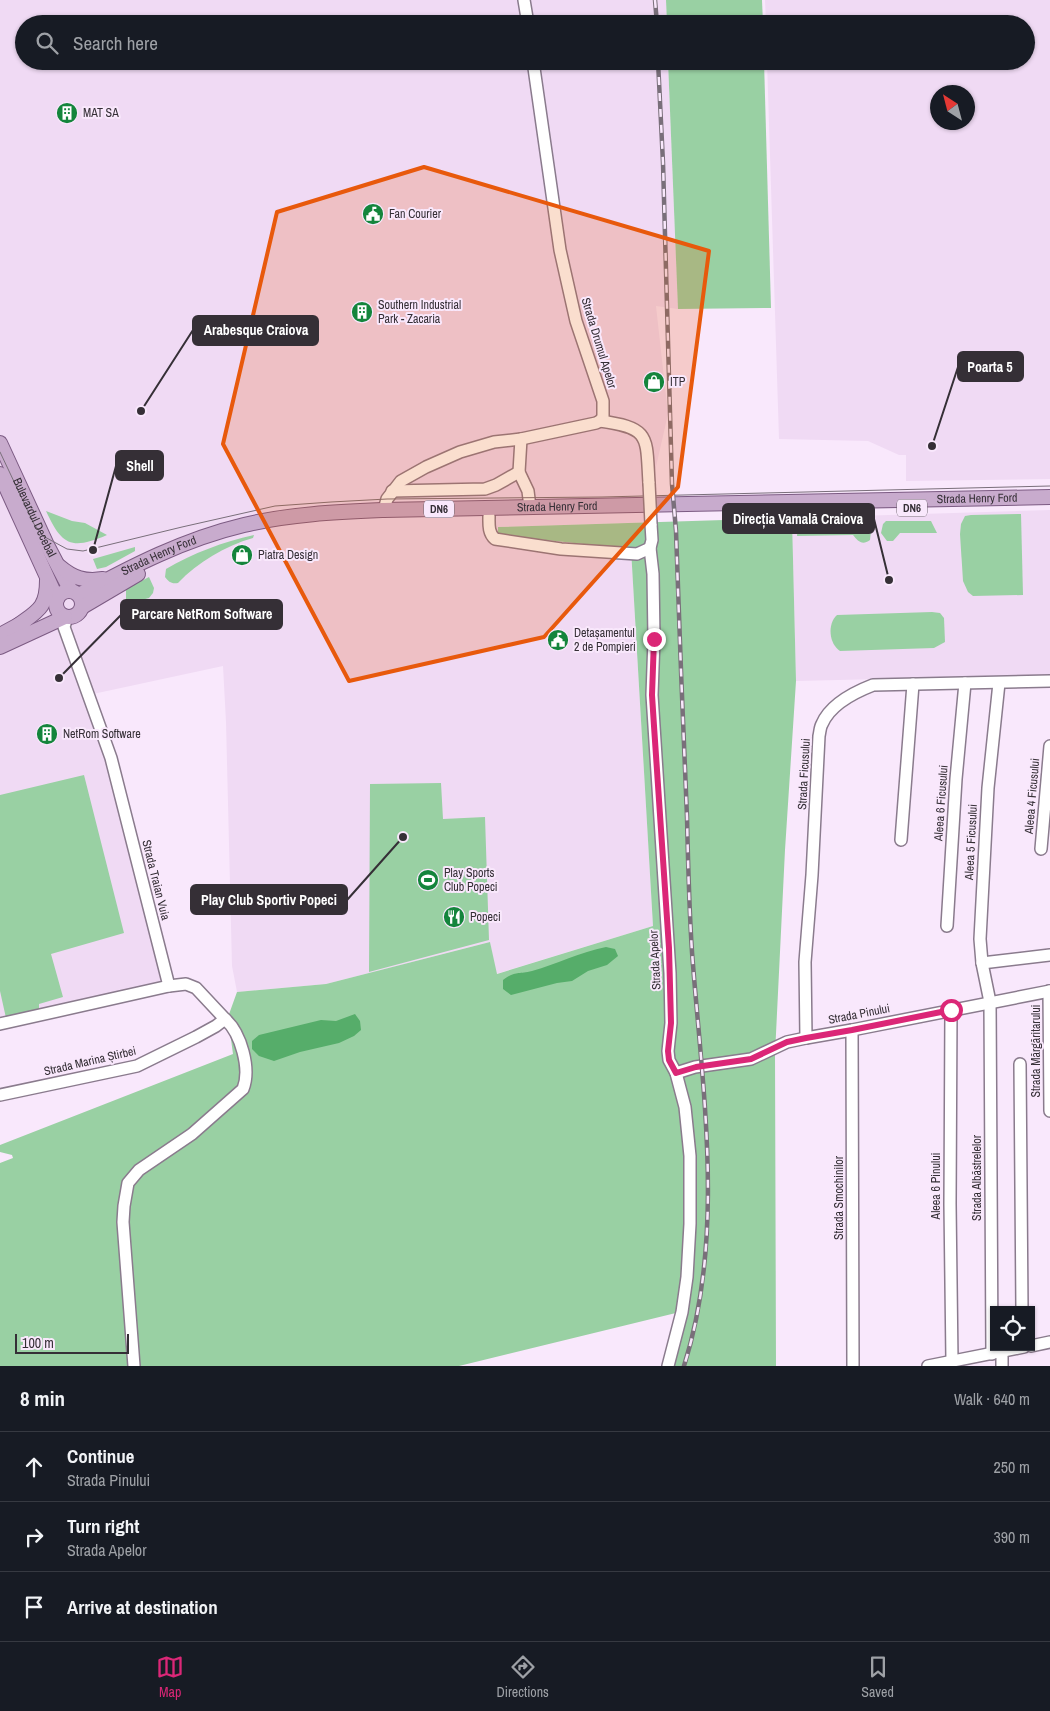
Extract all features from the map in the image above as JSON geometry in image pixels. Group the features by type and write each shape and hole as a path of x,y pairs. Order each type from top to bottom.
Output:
{"main road":[{"name":"Bulevardul Decebal","path":"0,443 55,562 77,598"},
{"name":"Bulevardul Decebal","path":"0,474 61,610"},
{"name":"Strada Henry Ford","path":"77,598 148,559 215,532 246,524 295,516 384,510 1050,497"},
{"name":"Strada Henry Ford","path":"77,598 216,540 269,528 321,522 384,518 1050,504"},
{"path":"55,562 72,575 85,580 114,576"},
{"path":"16,626 38,610 45,601 46,577"},
{"name":"DN6","path":"0,635 16,626 61,610 76,616 77,598 63,593 61,610"},
{"name":"DN6","path":"0,647 61,610"}],"street":[{"path":"524,0 526,15"},
{"name":"Strada Drumul Apelor","path":"535,70 560,250 576,321 603,401 603,417 600,421"},
{"path":"384,510 392,491 401,481 460,452 494,442 521,439 600,421"},
{"name":"Strada Apelor","path":"600,421 630,427 642,434 647,450 652,540 650,548 653,574 653,718 670,973 671,1023 668,1051 669,1060 676,1073 685,1107 690,1156 690,1224 687,1277 682,1312 668,1366"},
{"path":"521,439 519,472 528,491 530,507"},
{"path":"392,491 485,489 519,472"},
{"path":"489,516 490,530 495,539 560,549 637,554 650,548"},
{"name":"Strada Traian Vuia","path":"61,610 64,627 109,749 169,986"},
{"name":"Strada Ficusului","path":"806,1038 805,962 812,875 819,736 822,724 842,701 856,692 873,685 1050,681"},
{"name":"Aleea 6 Ficusului","path":"947,926 956,779 965,683"},
{"name":"Aleea 5 Ficusului","path":"990,1002 982,963 981,922 988,788 999,683"},
{"path":"901,840 913,684"},
{"name":"Aleea 4 Ficusului","path":"1041,849 1050,746"},
{"path":"982,963 1050,955"},
{"path":"0,1024 169,986 186,984 196,988 231,1024 235,1031 244,1056 247,1072 243,1089 192,1134 139,1170 128,1183 123,1222 134,1366"},
{"name":"Strada Pinului","path":"676,1073 696,1067 751,1059 787,1042 1050,991"},
{"name":"Strada Mărgăritarului","path":"1050,991 1050,1111"},
{"name":"Strada Albăstrelelor","path":"990,1002 997,1353 1002,1366"},
{"name":"Aleea 6 Pinului","path":"951,1010 950,1204 952,1361"},
{"name":"Strada Marina Știrbei","path":"0,1095 137,1066 196,1037 225,1019"},
{"name":"Strada Smochinilor","path":"852,1030 853,1366"},
{"path":"1020,1064 1022,1306"},
{"path":"1035,1345 1050,1342"},
{"path":"936,1365 1006,1351"}],"highlighted area":[{"path":"424,167 709,251 678,487 544,637 349,681 223,444 277,212"}],"shaded area":[{"path":"0,0 666,0 667,15 15,15 15,70 668,70 678,309 656,306 668,414 653,480 655,522 498,527 631,549 653,926 496,974 490,942 326,984 237,992 232,966 223,666 93,694 117,783 161,982 67,1002 0,1019"},
{"path":"666,0 762,0 763,15 667,15"},
{"path":"765,0 1050,0 1050,479 906,481 906,455 899,455 868,441 779,439 767,70 1035,70 1035,15 766,15"},
{"path":"668,70 764,70 771,308 678,309"},
{"path":"1050,510 1050,675 796,681 792,518"},
{"path":"46,511 72,521 85,523 107,535 85,542 69,542 57,532"},
{"path":"1021,514 1023,595 973,596 968,592 963,581 960,534 961,524 965,516"},
{"path":"792,518 796,681 775,1054 776,1366 673,1366 684,1311 459,1366 0,1366 0,1163 13,1158 12,1155 0,1152 0,1145 233,1054 228,1017 237,992 326,984 490,942 497,974 653,926 631,549 498,535 498,527"},
{"path":"861,520 868,523 871,531 870,540 865,543 858,541 853,535 797,536 798,521"},
{"path":"886,521 931,521 937,533 900,533 893,541 887,541 881,533 883,524"},
{"path":"254,535 253,538 232,545 212,556 194,568 178,583 170,582 165,577 166,569 187,558 231,541"},
{"path":"135,547 135,551 106,567 97,569 93,559"},
{"path":"149,577 154,588 149,598 130,603 126,602 126,589"},
{"path":"940,613 944,618 945,642 934,648 840,651 833,644 831,628 837,615"},
{"path":"84,775 124,933 51,954 63,997 39,1004 39,1009 6,1018 0,991 0,795"},
{"name":"Play Sports Club Popeci","path":"441,783 443,819 485,817 489,940 369,972 370,784"},
{"path":"606,947 615,949 618,956 607,965 588,971 572,981 511,995 503,989 503,980 511,975 532,971"},
{"path":"355,1014 360,1021 361,1030 354,1036 339,1043 300,1052 274,1061 259,1056 252,1049 252,1041 259,1035 321,1020 336,1021"}],"tram line":[{"path":"0,452 34,524 43,536 67,549 83,551 275,506 331,502 387,499 602,497 1050,486"}],"railway":[{"path":"655,0 656,15"},
{"path":"658,70 663,163 672,484 676,531 690,918 708,1160 708,1213 704,1265 697,1316 684,1366"}],"place":[{"name":"MAT SA","path":"67,113"},
{"name":"Fan Courier","path":"373,214"},
{"name":"Southern Industrial Park - Zacaria","path":"362,312"},
{"name":"ITP","path":"654,382"},
{"name":"Arabesque Craiova","path":"141,411"},
{"name":"Poarta 5","path":"932,446"},
{"name":"Shell","path":"93,550"},
{"name":"Piatra Design","path":"242,555"},
{"name":"Direcția Vamală Craiova","path":"889,580"},
{"name":"Detașamentul 2 de Pompieri","path":"558,640"},
{"name":"Parcare NetRom Software","path":"59,678"},
{"name":"NetRom Software","path":"47,734"},
{"name":"Play Club Sportiv Popeci","path":"403,837"},
{"name":"Play Sports Club Popeci","path":"428,880"},
{"name":"Popeci","path":"454,917"}],"route":[{"path":"654,639 652,695 671,1002 668,1051 669,1060 676,1073 696,1067 751,1059 787,1042 951,1010"}]}
